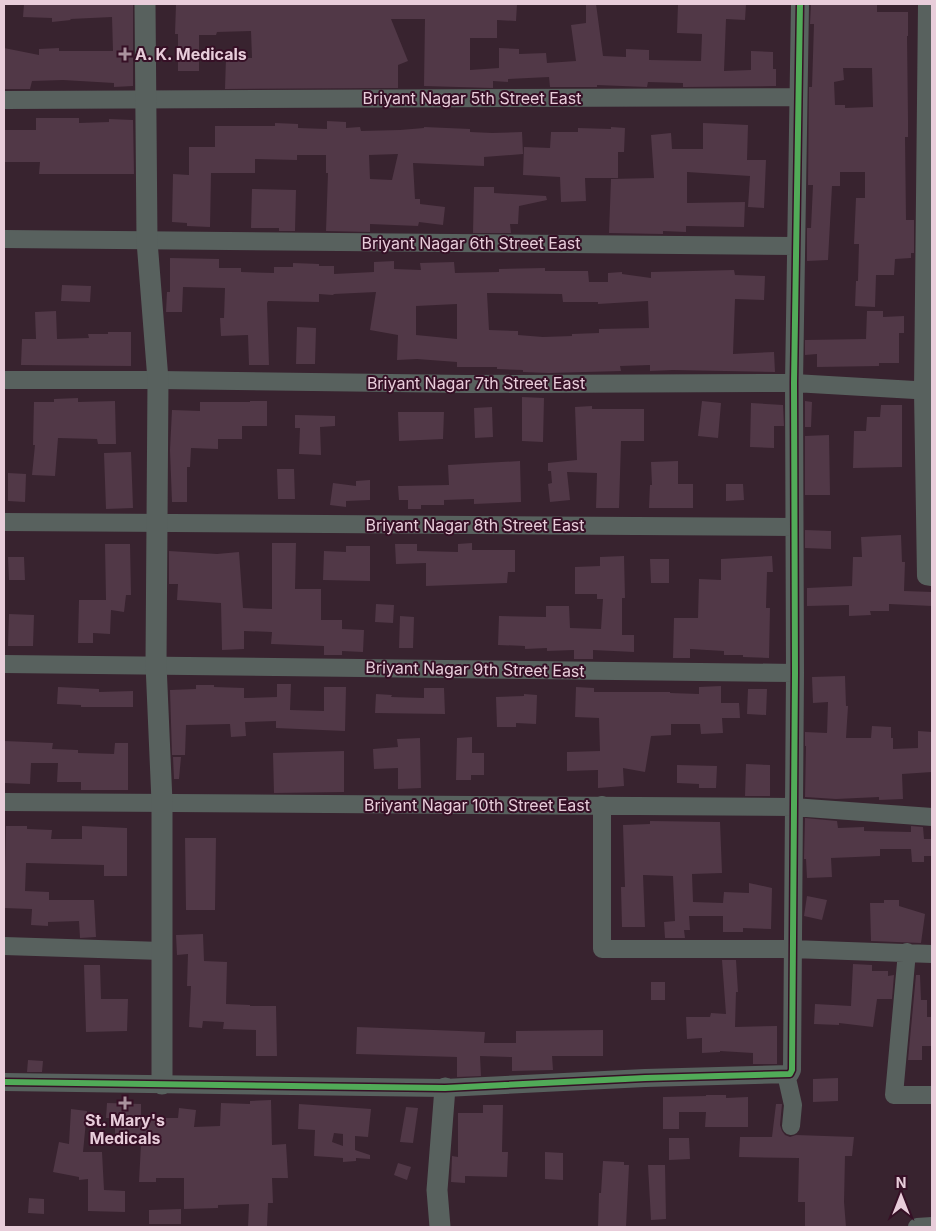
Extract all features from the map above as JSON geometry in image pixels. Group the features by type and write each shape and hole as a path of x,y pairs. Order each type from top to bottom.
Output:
{"street":[{"path":"145,4 147,241 158,380 156,664 162,802 162,1084"},
{"path":"4,1082 445,1088 645,1078 790,1074 792,1070 795,673 795,246 800,4"},
{"path":"927,4 928,391 926,576 932,577"},
{"name":"Briyant Nagar 5th Street East","path":"4,100 798,97"},
{"name":"Briyant Nagar 6th Street East","path":"4,239 795,246"},
{"name":"Briyant Nagar 7th Street East","path":"4,380 468,384 794,383 928,391"},
{"name":"Briyant Nagar 8th Street East","path":"4,522 794,527"},
{"name":"Briyant Nagar 9th Street East","path":"4,664 156,664 795,673"},
{"name":"Briyant Nagar 10th Street East","path":"4,802 793,806 932,817"},
{"path":"602,805 602,949 792,949 932,954"},
{"path":"4,946 162,951"},
{"path":"907,952 894,1095 932,1095"},
{"path":"786,1074 793,1105 792,1126"},
{"path":"440,1227 437,1190 445,1088"},
{"path":"917,1227 932,1226"}],"building":[{"path":"24,4 133,4 133,86 114,87 114,83 63,80 32,81 30,89 4,89 4,48 39,55 39,49 59,48 59,51 113,51 112,17 52,22 52,18 23,17"},
{"path":"176,4 517,4 516,21 497,20 497,38 470,38 470,70 499,68 499,48 519,49 519,54 546,53 547,63 576,61 571,25 586,23 586,4 596,4 603,56 626,57 626,49 649,50 649,60 701,61 702,34 677,33 678,4 746,4 745,20 726,19 724,71 751,70 751,51 773,52 776,86 683,87 683,83 648,82 647,87 597,85 597,87 550,87 549,77 508,79 508,82 493,81 493,88 424,86 425,19 391,19 408,61 398,65 398,88 225,89 226,57 252,58 251,31 217,32 216,35 199,35 199,71 178,71 178,34 175,34"},
{"path":"811,4 877,4 877,12 908,12 908,137 905,137 906,220 914,220 914,253 911,253 911,258 895,259 894,275 876,275 875,307 855,306 859,244 854,244 856,198 865,198 865,172 840,172 840,186 832,186 828,260 807,261 807,228 811,228 813,185 808,185 809,87 812,87 814,24 810,24","holes":["843,68 872,68 873,107 845,108 845,105 835,105 834,82 844,80"]},
{"path":"36,118 79,118 79,123 109,122 109,119 133,120 134,174 39,174 40,162 4,162 4,130 36,130"},
{"path":"327,121 346,122 346,128 360,127 361,131 424,127 470,129 470,132 522,132 523,154 484,157 484,166 413,163 415,199 420,199 420,204 445,207 443,225 419,222 418,226 370,224 370,232 326,231 328,173 326,173 326,155 297,155 297,160 255,159 255,173 211,173 210,227 187,226 187,223 172,222 173,174 189,175 189,147 215,147 215,126 275,126 275,123 298,124 298,128 327,129","holes":["398,154 392,180 370,179 369,155"]},
{"path":"703,123 748,125 747,160 766,160 764,208 748,207 750,176 687,172 687,203 745,202 744,227 686,226 686,232 663,231 663,234 609,233 611,179 654,178 651,135 671,133 672,149 703,149"},
{"path":"611,127 625,128 624,152 618,152 618,178 585,178 586,201 561,202 560,177 523,175 524,147 550,148 551,132 578,132 578,128 611,129"},
{"path":"474,187 494,187 494,193 546,196 547,200 519,206 518,224 510,224 511,233 473,233"},
{"path":"252,189 296,190 295,231 279,231 279,228 251,228"},
{"path":"170,258 219,259 219,268 241,268 241,272 274,273 274,267 293,267 293,263 319,264 319,266 334,266 334,274 374,272 374,262 394,261 394,269 421,270 420,263 454,262 455,273 499,272 499,269 545,268 545,271 588,271 589,282 608,282 608,273 622,272 622,274 651,278 651,272 734,270 735,275 765,276 764,300 735,299 733,354 774,352 775,372 650,371 650,365 620,366 621,371 549,373 497,369 497,367 457,367 457,362 417,359 397,360 398,335 370,330 376,292 319,294 319,302 268,301 269,365 249,365 248,335 221,336 220,318 224,318 225,288 183,287 182,312 166,312 167,292 170,292","holes":["487,293 562,294 563,302 598,302 598,304 648,301 649,328 599,329 599,333 543,337 518,335 518,331 489,330","457,304 457,339 416,335 416,306"]},
{"path":"62,285 91,286 90,302 61,301"},
{"path":"56,311 57,339 89,338 88,334 108,334 108,332 131,332 131,366 21,365 22,339 36,339 35,312"},
{"path":"867,311 883,311 883,317 904,316 904,333 899,333 899,363 879,363 879,366 817,367 817,354 805,355 805,340 866,339"},
{"path":"297,327 316,328 315,364 296,364"},
{"path":"522,397 544,398 543,442 522,441"},
{"path":"78,398 78,402 115,401 116,444 98,444 97,439 58,438 55,476 32,475 35,445 33,445 34,402 54,402 54,399"},
{"path":"267,401 267,426 242,426 242,439 218,439 218,449 191,448 190,467 187,467 187,502 172,502 170,450 172,410 200,411 200,402"},
{"path":"702,401 721,403 718,438 698,436"},
{"path":"805,401 812,402 811,427 805,427"},
{"path":"751,403 783,405 784,426 774,426 774,448 750,447"},
{"path":"881,405 902,405 902,467 853,468 854,431 866,431 867,417 880,417"},
{"path":"592,406 592,409 644,409 644,441 621,441 619,508 596,508 597,473 567,472 570,500 550,502 548,484 552,483 551,471 548,471 548,463 577,460 575,407"},
{"path":"492,407 493,437 475,438 474,408"},
{"path":"398,412 444,412 443,439 399,441"},
{"path":"295,415 335,416 335,426 320,427 321,455 299,454 300,428 295,428"},
{"path":"829,435 830,495 805,495 805,436"},
{"path":"131,452 133,508 106,509 104,453"},
{"path":"520,461 521,502 474,504 474,499 444,500 444,505 421,505 421,509 408,509 408,500 399,500 398,486 449,485 448,465"},
{"path":"678,461 678,484 693,484 693,508 649,508 650,485 652,485 651,462"},
{"path":"277,469 294,469 295,499 278,499"},
{"path":"8,473 26,474 25,502 8,501"},
{"path":"370,480 370,500 346,501 346,507 330,505 333,483 356,486 356,481"},
{"path":"726,484 743,484 744,500 726,501"},
{"path":"805,530 831,531 831,549 805,548"},
{"path":"901,535 902,562 905,562 904,591 932,592 932,606 889,604 889,611 870,611 871,615 849,616 849,605 807,606 807,588 852,586 853,557 862,557 861,537"},
{"path":"272,543 296,543 295,589 321,589 321,620 342,620 342,629 364,630 363,652 342,651 342,655 324,655 324,646 271,644 272,632 244,631 244,649 222,650 221,603 177,600 178,584 169,584 169,551 217,554 239,552 243,608 272,609"},
{"path":"472,543 472,550 515,550 515,572 508,572 507,583 426,586 426,563 396,564 395,544 417,544 417,551 458,552 458,544"},
{"path":"105,544 130,544 131,595 126,595 124,612 111,610 110,634 93,633 93,643 78,643 79,600 106,600"},
{"path":"346,546 370,546 370,581 323,580 324,551 346,552"},
{"path":"624,556 625,598 622,598 622,635 634,635 634,652 593,650 593,659 574,659 574,650 547,651 547,648 525,649 525,646 498,645 499,616 546,617 546,606 569,606 570,628 601,629 603,599 597,599 597,594 575,594 575,567 600,566 600,557"},
{"path":"772,556 773,572 767,572 766,608 770,608 769,658 724,655 724,651 690,649 690,658 673,658 674,618 698,618 699,579 721,580 721,559"},
{"path":"8,557 24,557 25,580 9,580"},
{"path":"650,559 669,559 669,583 651,583"},
{"path":"376,604 394,605 393,623 375,622"},
{"path":"9,614 34,615 33,646 8,646"},
{"path":"400,616 414,617 413,648 399,648"},
{"path":"845,676 846,706 848,706 846,738 871,738 872,726 891,727 893,749 918,748 918,731 932,732 932,772 902,774 903,799 879,800 879,797 836,799 805,797 805,732 827,733 828,702 813,703 812,677"},
{"path":"277,684 291,684 290,710 324,711 324,687 346,687 345,731 276,728 276,721 245,722 246,736 231,737 230,724 186,725 185,755 172,755 170,690 196,689 196,685 214,685 214,687 244,688 244,698 277,697"},
{"path":"721,686 721,703 739,703 740,718 722,718 723,733 701,734 700,724 671,724 671,735 651,736 645,772 623,768 624,786 598,788 598,770 567,771 567,752 600,751 599,718 575,717 576,687 594,688 594,692 699,694 699,687"},
{"path":"58,687 99,689 99,692 133,691 133,707 81,707 81,705 57,704"},
{"path":"424,688 444,688 445,714 375,713 376,694 392,695 391,697 424,698"},
{"path":"748,689 767,689 766,715 747,714"},
{"path":"524,694 537,695 536,724 516,723 516,727 497,727 496,697 524,696"},
{"path":"472,737 472,753 484,753 484,775 471,775 471,780 456,780 457,738"},
{"path":"420,738 421,788 398,789 398,768 374,769 373,749 398,747 397,739"},
{"path":"4,741 53,743 52,749 78,750 78,753 114,754 115,743 128,743 128,790 81,790 81,782 57,782 58,763 31,763 30,784 4,783"},
{"path":"344,751 344,792 274,793 273,753"},
{"path":"173,757 181,757 179,779 174,779"},
{"path":"746,764 770,765 770,796 745,796"},
{"path":"677,765 717,766 716,788 699,788 699,784 677,783"},
{"path":"805,818 837,821 838,828 864,827 864,831 911,832 911,826 923,827 924,839 932,839 932,856 924,856 924,862 912,862 911,849 880,849 880,856 831,858 832,877 807,878 806,859 804,859"},
{"path":"650,821 720,822 722,873 692,874 693,902 723,903 724,892 749,893 749,883 772,888 771,929 743,928 743,932 723,932 723,916 689,916 690,930 684,930 685,938 665,938 664,922 675,921 673,876 643,875 645,927 622,927 621,887 625,887 623,825 650,824"},
{"path":"6,826 27,826 27,829 52,830 51,839 82,839 82,826 127,828 127,876 104,876 104,865 26,863 25,891 49,892 49,900 94,900 96,937 80,938 79,921 48,922 48,926 31,925 32,909 4,908"},
{"path":"185,838 216,838 215,910 186,910"},
{"path":"807,896 827,900 822,920 804,916"},
{"path":"884,900 899,900 899,906 925,914 921,943 871,941 870,903 884,903"},
{"path":"203,934 204,961 227,962 226,1004 276,1006 277,1056 256,1056 256,1030 223,1029 224,1022 203,1021 202,1028 189,1027 191,986 187,986 188,954 177,955 176,935"},
{"path":"722,960 736,960 738,992 736,992 735,1027 777,1026 777,1064 753,1064 753,1053 720,1051 702,1053 702,1038 687,1039 686,1017 710,1017 711,1013 726,1014"},
{"path":"853,964 872,965 872,971 888,971 888,976 894,975 892,999 877,999 873,1027 839,1023 839,1025 814,1024 815,1004 851,1006"},
{"path":"84,965 100,965 101,999 128,999 127,1031 86,1032"},
{"path":"916,975 920,975 921,1000 927,1000 927,1017 932,1017 932,1046 922,1046 922,1060 908,1060"},
{"path":"651,982 665,982 665,1000 651,1000"},
{"path":"357,1027 485,1032 484,1043 516,1043 516,1031 603,1030 603,1056 552,1056 553,1070 512,1071 512,1057 480,1056 481,1076 457,1077 457,1057 356,1054"},
{"path":"28,1060 43,1061 42,1072 27,1072"},
{"path":"838,1078 838,1101 813,1102 813,1079"},
{"path":"726,1095 726,1098 748,1097 748,1127 705,1127 706,1112 679,1112 679,1129 663,1129 663,1097"},
{"path":"271,1100 272,1145 286,1144 288,1178 272,1178 273,1203 268,1203 267,1227 248,1227 249,1204 218,1205 218,1208 184,1209 184,1178 156,1178 156,1182 139,1182 141,1144 115,1143 115,1118 106,1118 107,1103 141,1104 141,1118 178,1118 179,1108 196,1110 194,1127 220,1126 221,1103 250,1104 250,1101"},
{"path":"299,1104 371,1109 368,1137 355,1136 355,1150 370,1155 370,1159 356,1158 356,1161 343,1162 343,1158 314,1156 315,1130 298,1129","holes":["334,1133 343,1134 343,1146 332,1142"]},
{"path":"776,1104 782,1104 780,1125 785,1135 790,1137 796,1135 854,1137 852,1156 845,1156 844,1202 846,1227 805,1227 805,1202 798,1202 799,1158 739,1157 740,1137 772,1137"},
{"path":"483,1105 503,1105 502,1152 508,1152 507,1177 465,1176 465,1183 451,1182 452,1156 458,1157 458,1113 483,1113"},
{"path":"406,1107 418,1108 413,1143 400,1142"},
{"path":"71,1109 87,1111 83,1152 102,1152 104,1190 125,1191 125,1212 88,1211 88,1179 79,1180 79,1177 53,1172 59,1142 69,1144"},
{"path":"669,1138 689,1138 690,1159 669,1160"},
{"path":"545,1152 563,1153 563,1180 545,1179"},
{"path":"603,1161 624,1162 624,1165 629,1165 626,1227 598,1227 599,1193 601,1193"},
{"path":"398,1163 411,1167 407,1180 394,1175"},
{"path":"648,1165 665,1165 666,1219 651,1220"},
{"path":"29,1198 44,1199 44,1214 28,1213"},
{"path":"181,1209 181,1224 149,1224 149,1210"}],"cycle path":[{"path":"4,1082 445,1088 645,1078 790,1074 792,1070 795,673 794,383 800,4"}],"place":[{"name":"A. K. Medicals","path":"125,54"},
{"name":"St. Mary's Medicals","path":"125,1103"}]}
